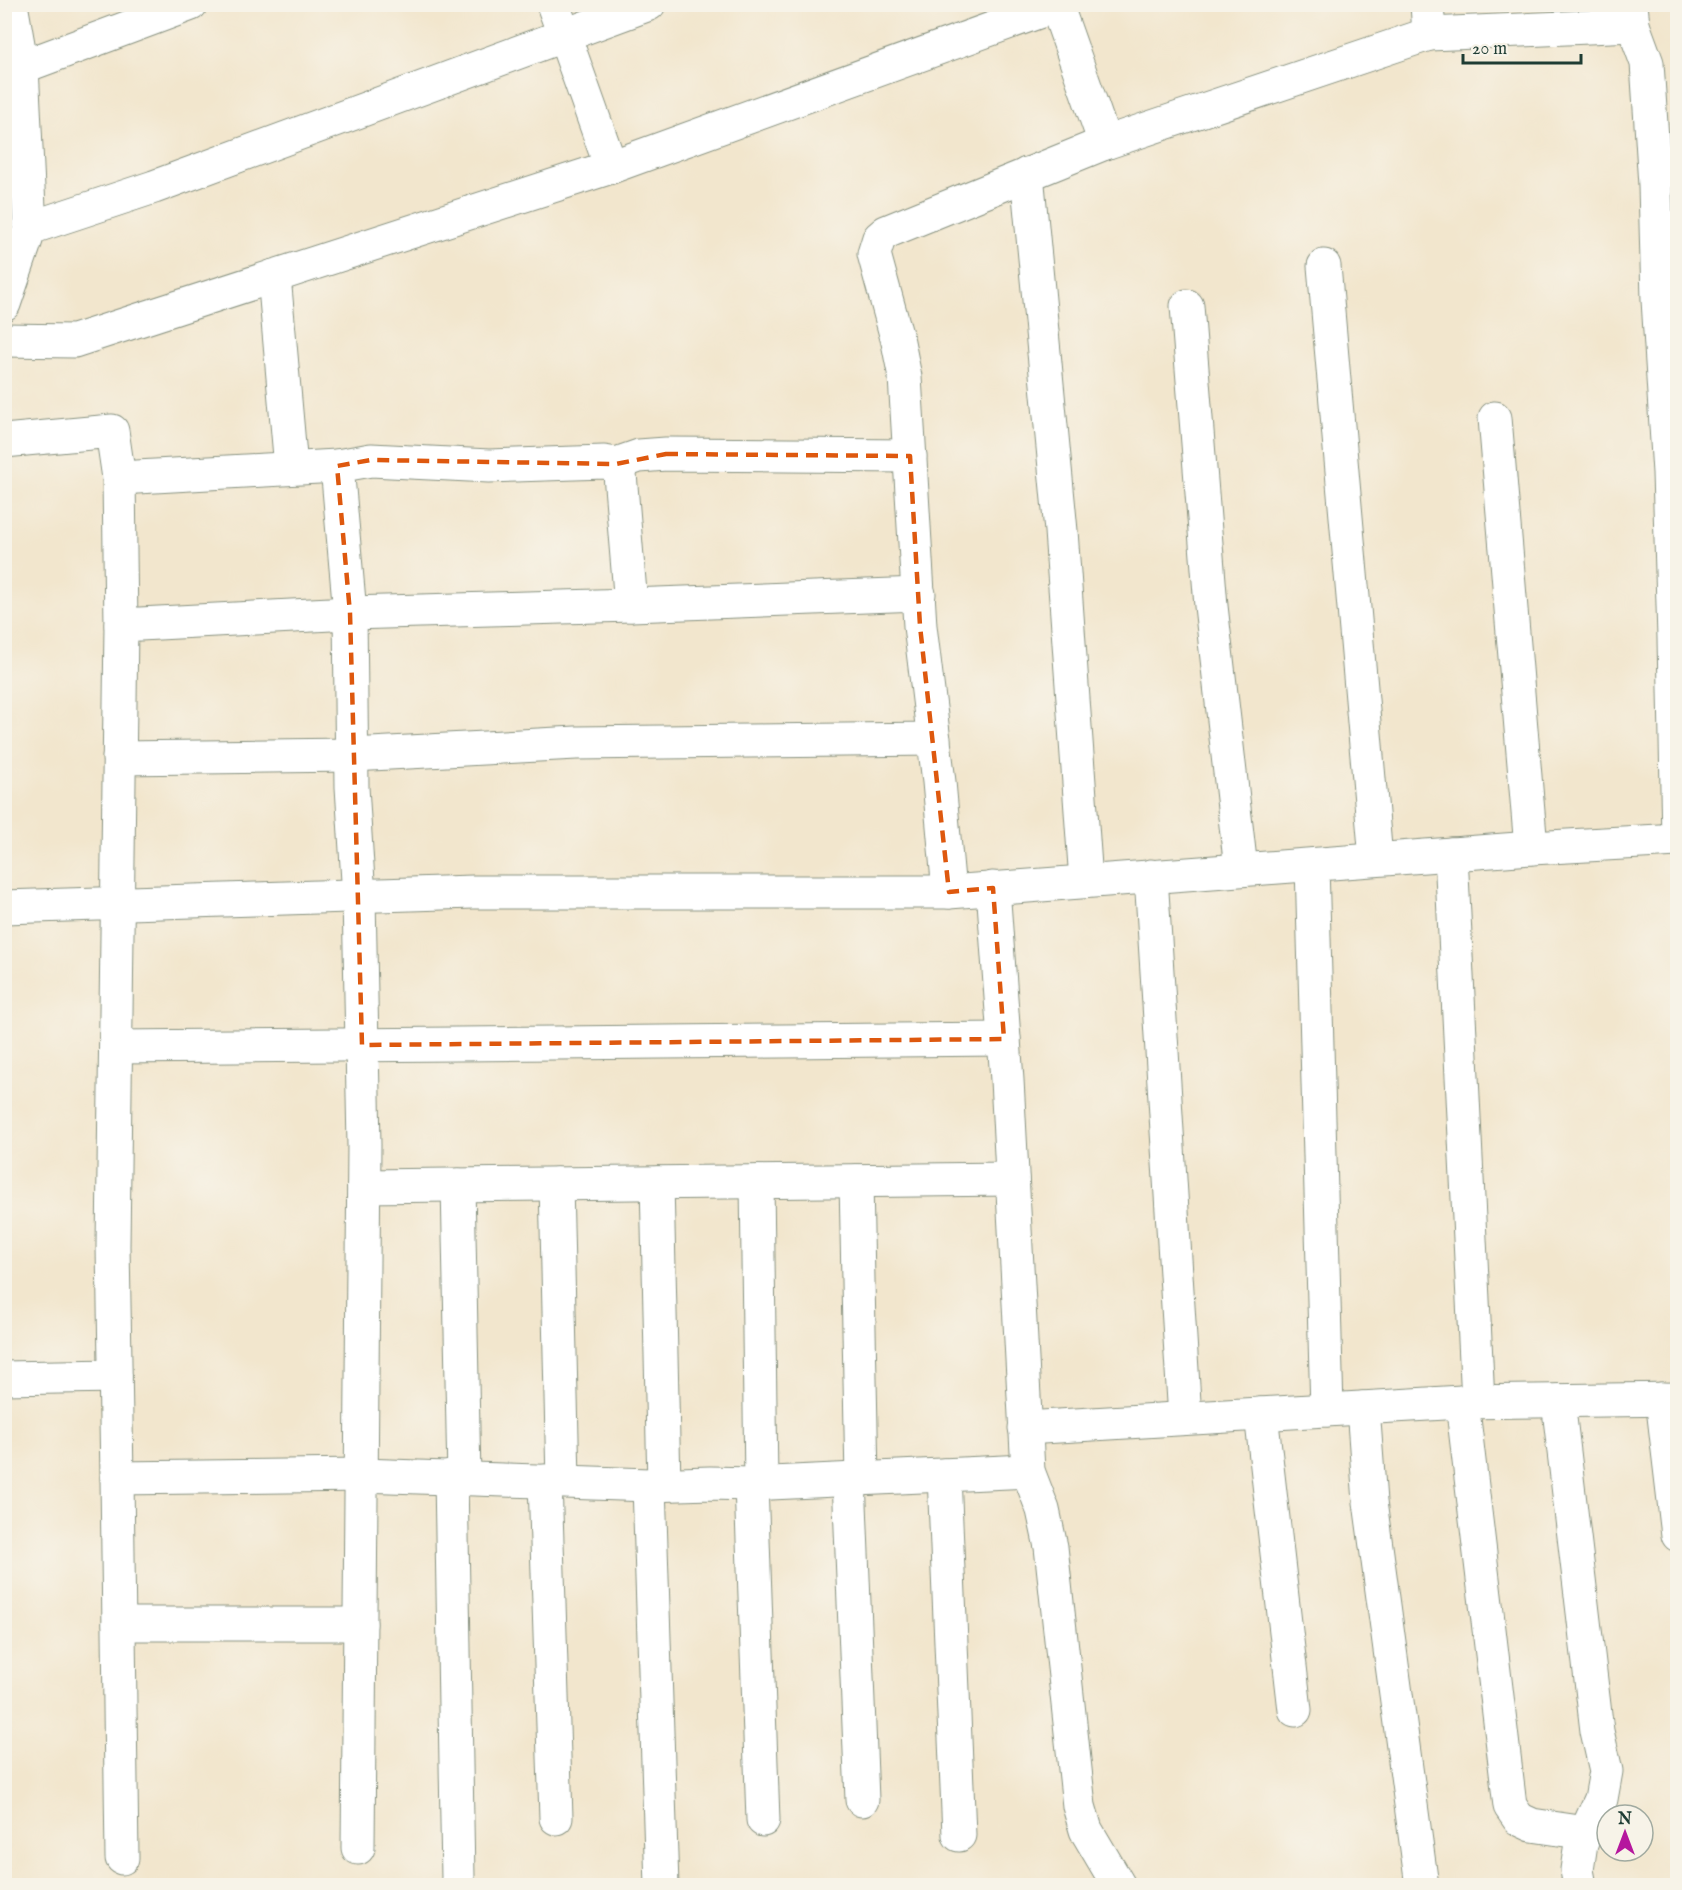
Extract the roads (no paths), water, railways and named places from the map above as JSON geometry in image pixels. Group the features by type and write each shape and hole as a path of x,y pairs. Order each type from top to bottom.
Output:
{"street":[{"path":"4,304 30,228 13,70 11,4"},
{"path":"13,70 191,4"},
{"path":"553,4 611,167"},
{"path":"30,228 154,187 650,4"},
{"path":"4,340 74,341 611,167 1057,5 1105,142"},
{"path":"4,907 473,892 949,892 1376,859 1677,840 1673,603 1658,300 1655,185 1647,63 1632,15 1428,19 1105,142 886,232 879,238 874,254 905,377 918,594 949,892"},
{"path":"1027,174 1061,531 1086,881"},
{"path":"1324,266 1376,859"},
{"path":"274,276 291,468"},
{"path":"1187,306 1211,606 1241,869"},
{"path":"1495,418 1531,848"},
{"path":"4,441 112,431 119,478 118,905 113,1246 122,1858"},
{"path":"119,478 337,466 371,460 489,466 604,462 616,464 639,456 666,454 910,456"},
{"path":"616,464 620,474 631,605"},
{"path":"337,466 350,613 352,754 362,1045 364,1186 358,1848"},
{"path":"120,625 350,613 918,594"},
{"path":"119,759 352,754 576,743 934,739"},
{"path":"1451,854 1470,1402 1510,1806 1519,1819 1532,1825 1586,1833"},
{"path":"1312,865 1327,1410"},
{"path":"1151,876 1185,1418"},
{"path":"993,888 1004,1039 1028,1471 1043,1510 1051,1546 1079,1806 1086,1830 1119,1886"},
{"path":"116,1047 1004,1039"},
{"path":"364,1186 1012,1179"},
{"path":"856,1180 855,1479 862,1800"},
{"path":"757,1182 756,1484 763,1820"},
{"path":"657,1183 656,1484 662,1886"},
{"path":"556,1184 554,1481 556,1818"},
{"path":"458,1185 458,1878"},
{"path":"4,1378 115,1376"},
{"path":"1025,1428 1470,1402 1670,1399 1677,1535"},
{"path":"1558,1401 1598,1731 1606,1771 1601,1799 1581,1843 1577,1870 1580,1886"},
{"path":"1363,1408 1370,1502 1422,1886"},
{"path":"1261,1414 1295,1710"},
{"path":"117,1478 362,1475 656,1484 756,1484 1028,1471"},
{"path":"944,1475 959,1835"},
{"path":"119,1624 360,1624"}]}
